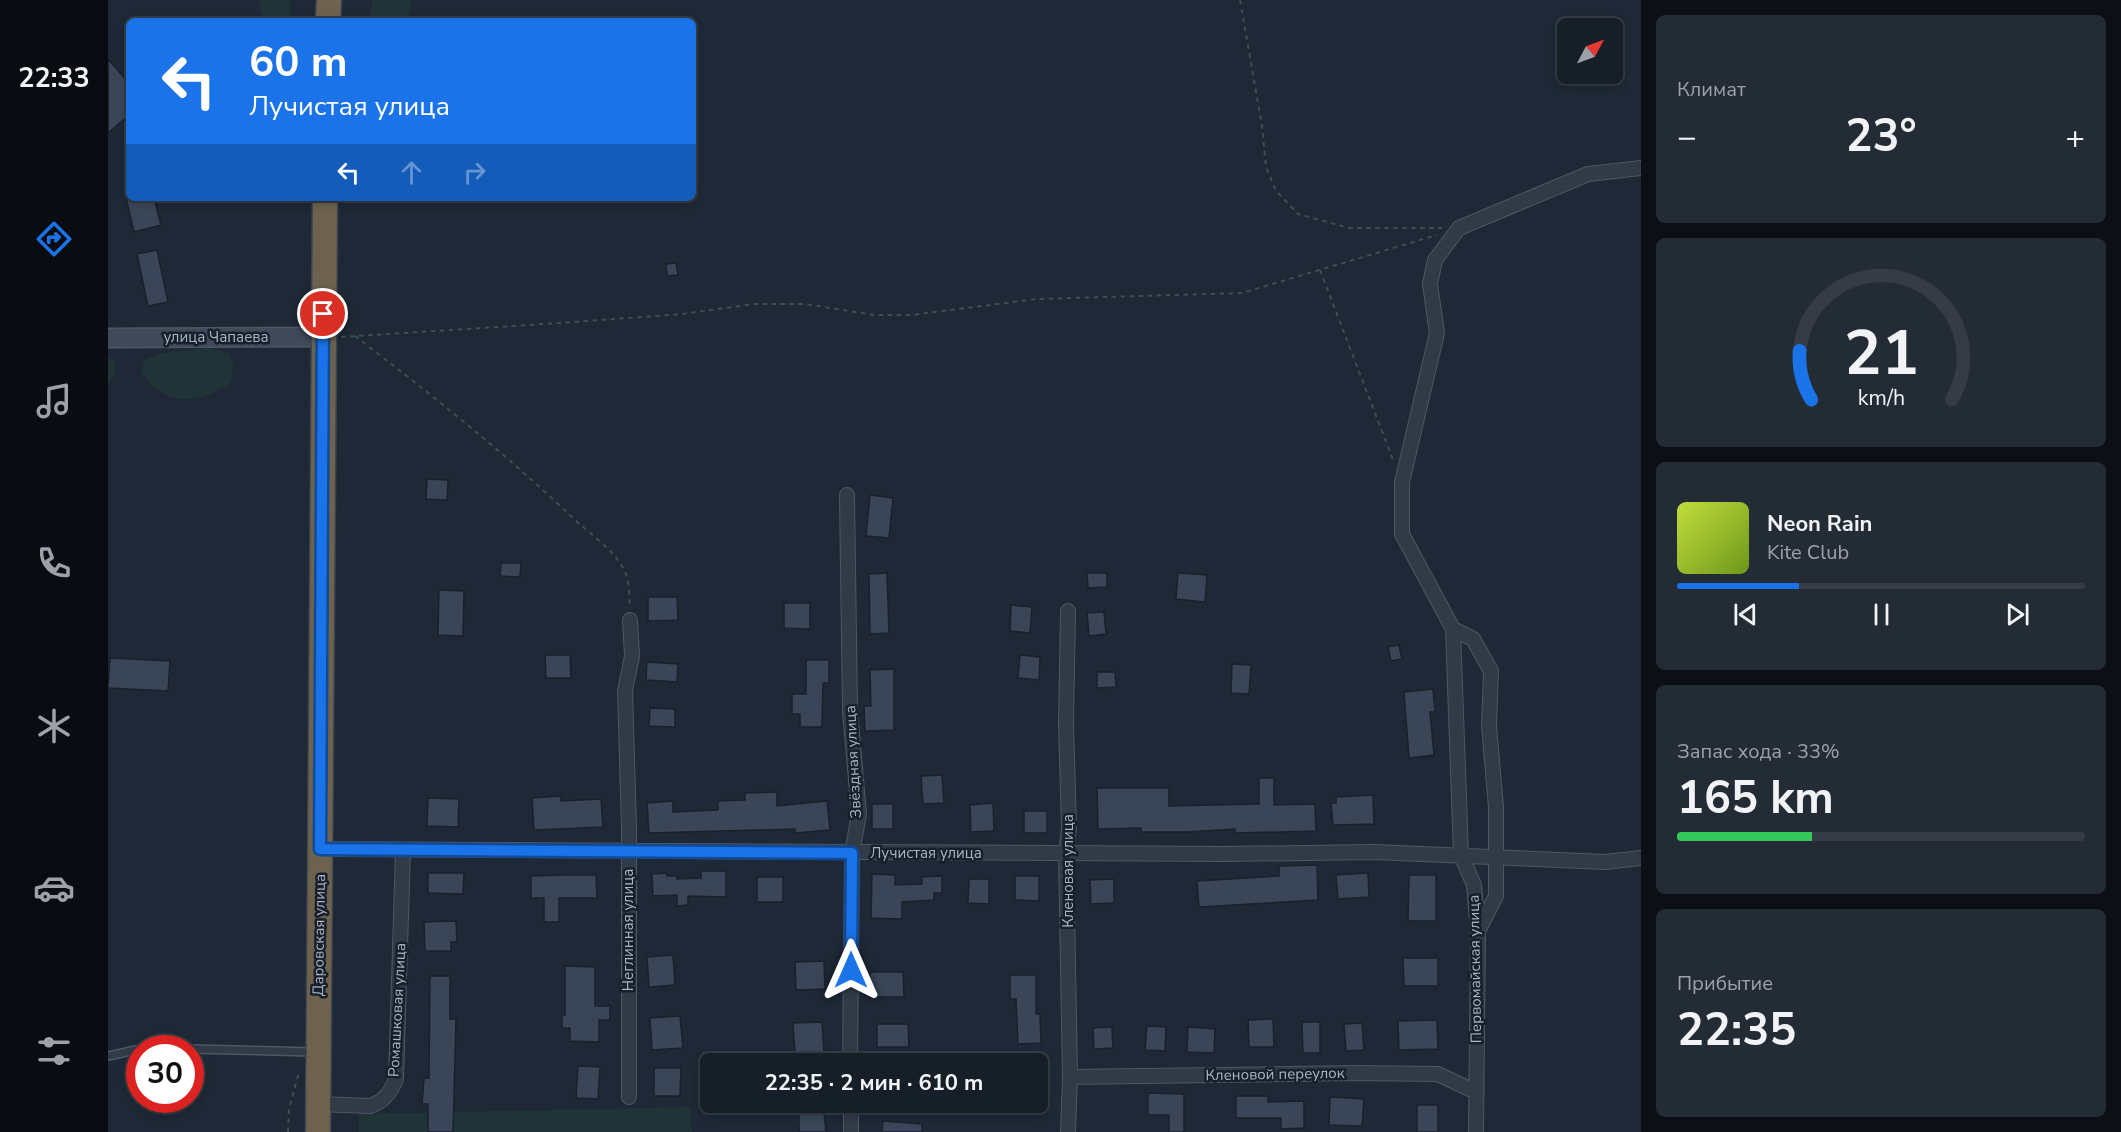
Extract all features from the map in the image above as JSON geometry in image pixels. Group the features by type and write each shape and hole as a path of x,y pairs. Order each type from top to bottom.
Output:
{"highway":[{"path":"328,18 329,0"},
{"name":"Даровская улица","path":"318,1132 325,201"}],"street":[{"path":"1478,931 1496,896 1497,856 1489,726 1491,671 1473,639 1453,629 1402,534 1402,483 1437,333 1430,284 1435,260 1460,228 1588,174 1641,168"},
{"name":"улица Чапаева","path":"108,338 323,337"},
{"name":"Звёздная улица","path":"847,495 850,711 859,814 852,853 850,1053"},
{"name":"Кленовая улица","path":"1068,611 1066,723 1069,828 1066,853 1070,1077 1068,1132"},
{"name":"Неглинная улица","path":"629,1096 625,691 632,656 630,620"},
{"name":"Первомайская улица","path":"1453,629 1461,855 1474,885 1478,931 1476,1132"},
{"name":"Лучистая улица","path":"320,849 852,853 1308,852 1497,856 1605,862 1641,858"},
{"name":"Ромашковая улица","path":"318,1104 370,1106 378,1103 392,1089 396,1079 403,850"},
{"name":"Кленовой переулок","path":"1070,1077 1438,1074 1476,1092"},
{"path":"851,1113 851,1132"}],"lane":[{"path":"204,1048 317,1052"},
{"path":"108,1056 126,1052"}],"path":[{"path":"1240,0 1262,126 1266,167 1276,191 1285,201 1298,214 1349,228 1460,228"},
{"path":"323,337 682,314 754,304 805,304 874,315 911,315 1037,299 1242,293 1460,228"},
{"path":"1320,269 1402,483"},
{"path":"355,336 431,394 546,491 602,543 623,567 628,584 630,620"},
{"path":"288,1132 289,1109 299,1072 317,1052"}],"green space":[{"path":"259,0 290,0 290,18 262,18"},
{"path":"372,0 412,0 408,18 370,18"},
{"path":"207,348 228,353 234,363 231,382 207,395 195,399 171,397 160,392 141,372 144,360 162,353"},
{"path":"108,356 115,363 114,376 108,385"},
{"path":"690,1107 692,1132 359,1132 359,1114"}],"building":[{"path":"108,59 126,80 126,118 108,133"},
{"path":"127,201 155,201 161,225 134,232"},
{"path":"157,250 168,302 148,306 137,254"},
{"path":"676,263 678,275 667,276 666,264"},
{"path":"427,479 448,480 447,500 426,499"},
{"path":"870,495 893,498 889,538 866,536"},
{"path":"501,563 521,563 520,577 500,576"},
{"path":"887,573 889,633 870,634 869,574"},
{"path":"1087,573 1107,573 1107,587 1088,588"},
{"path":"1178,573 1207,575 1205,602 1176,599"},
{"path":"439,590 464,591 463,636 438,635"},
{"path":"648,597 677,597 678,620 648,621"},
{"path":"784,603 810,603 810,629 784,628"},
{"path":"1011,605 1032,607 1030,633 1010,631"},
{"path":"1104,612 1106,634 1089,636 1087,613"},
{"path":"1399,645 1402,659 1391,661 1388,647"},
{"path":"545,655 570,655 571,678 546,678"},
{"path":"1020,655 1040,657 1039,680 1018,678"},
{"path":"110,658 170,661 168,691 108,688"},
{"path":"806,660 829,660 829,683 823,683 822,727 800,727 800,714 792,714 792,694 806,694"},
{"path":"647,662 678,664 677,682 646,680"},
{"path":"1232,664 1251,665 1249,694 1231,693"},
{"path":"894,669 894,730 865,731 864,706 871,706 870,670"},
{"path":"1097,672 1115,672 1116,687 1097,688"},
{"path":"1433,689 1435,712 1430,712 1434,755 1409,758 1404,692"},
{"path":"650,708 675,709 675,727 649,726"},
{"path":"942,775 944,803 923,804 921,776"},
{"path":"1259,778 1274,778 1274,805 1315,804 1316,831 1235,833 1235,829 1141,832 1141,828 1098,829 1097,788 1169,788 1169,806 1259,804"},
{"path":"777,792 777,806 827,801 830,830 795,833 795,829 649,833 647,803 673,801 673,812 718,810 718,801 745,800 745,793"},
{"path":"1373,795 1374,824 1333,825 1331,803 1336,803 1336,797"},
{"path":"561,796 561,801 601,799 603,827 534,830 532,798"},
{"path":"428,798 459,799 458,827 427,826"},
{"path":"993,803 994,831 971,832 970,805"},
{"path":"872,804 893,804 893,829 872,829"},
{"path":"1024,811 1047,811 1047,833 1024,833"},
{"path":"1317,865 1318,900 1199,907 1197,881 1279,876 1279,866"},
{"path":"701,871 726,871 726,897 688,896 688,905 677,906 677,895 653,896 652,874 667,873 667,876 677,876 677,879 701,878"},
{"path":"428,873 464,873 463,894 428,893"},
{"path":"1368,873 1369,897 1338,899 1336,875"},
{"path":"872,874 895,875 895,885 922,884 922,877 942,876 942,893 934,893 934,900 902,902 902,919 871,918"},
{"path":"596,875 597,898 559,898 559,922 544,922 544,898 531,898 531,876"},
{"path":"1409,875 1436,875 1436,921 1408,921"},
{"path":"1015,876 1039,876 1039,901 1015,900"},
{"path":"757,877 783,877 783,902 757,902"},
{"path":"969,879 989,879 989,904 968,903"},
{"path":"1114,879 1114,903 1091,904 1090,880"},
{"path":"456,921 457,942 451,942 451,951 425,951 424,922"},
{"path":"673,955 675,985 649,987 647,957"},
{"path":"1403,958 1438,958 1438,986 1404,986"},
{"path":"824,961 825,989 796,990 795,962"},
{"path":"565,966 595,967 595,1006 610,1006 610,1020 599,1020 599,1042 570,1041 570,1028 562,1028 562,1015 565,1015"},
{"path":"870,972 903,972 904,997 870,997"},
{"path":"1010,975 1036,975 1036,1014 1040,1014 1041,1043 1018,1044 1016,999 1010,999"},
{"path":"430,976 450,976 450,1019 456,1019 453,1132 428,1132 428,1104 422,1104 424,1078 429,1078"},
{"path":"680,1016 683,1048 652,1050 650,1018"},
{"path":"1273,1019 1274,1047 1249,1047 1248,1020"},
{"path":"1437,1020 1438,1049 1399,1050 1398,1021"},
{"path":"822,1022 824,1052 795,1053 793,1023"},
{"path":"1302,1022 1320,1022 1320,1053 1303,1053"},
{"path":"1362,1023 1364,1050 1346,1051 1344,1024"},
{"path":"877,1024 908,1024 909,1047 877,1047"},
{"path":"1147,1026 1166,1027 1165,1051 1145,1050"},
{"path":"1112,1027 1113,1048 1094,1049 1093,1028"},
{"path":"1188,1027 1215,1029 1214,1053 1187,1052"},
{"path":"578,1066 600,1067 598,1099 576,1098"},
{"path":"654,1068 681,1068 680,1096 654,1096"},
{"path":"1148,1093 1184,1094 1184,1132 1169,1132 1169,1115 1148,1115"},
{"path":"1236,1096 1268,1096 1268,1102 1304,1101 1304,1128 1281,1129 1281,1118 1236,1118"},
{"path":"1330,1097 1364,1099 1362,1126 1329,1125"},
{"path":"1417,1105 1438,1105 1438,1132 1417,1132"},
{"path":"799,1113 824,1113 826,1132 799,1132"},
{"path":"883,1121 922,1124 922,1132 882,1132"}],"route":[{"path":"323,314 320,849 852,853 851,970"}]}
